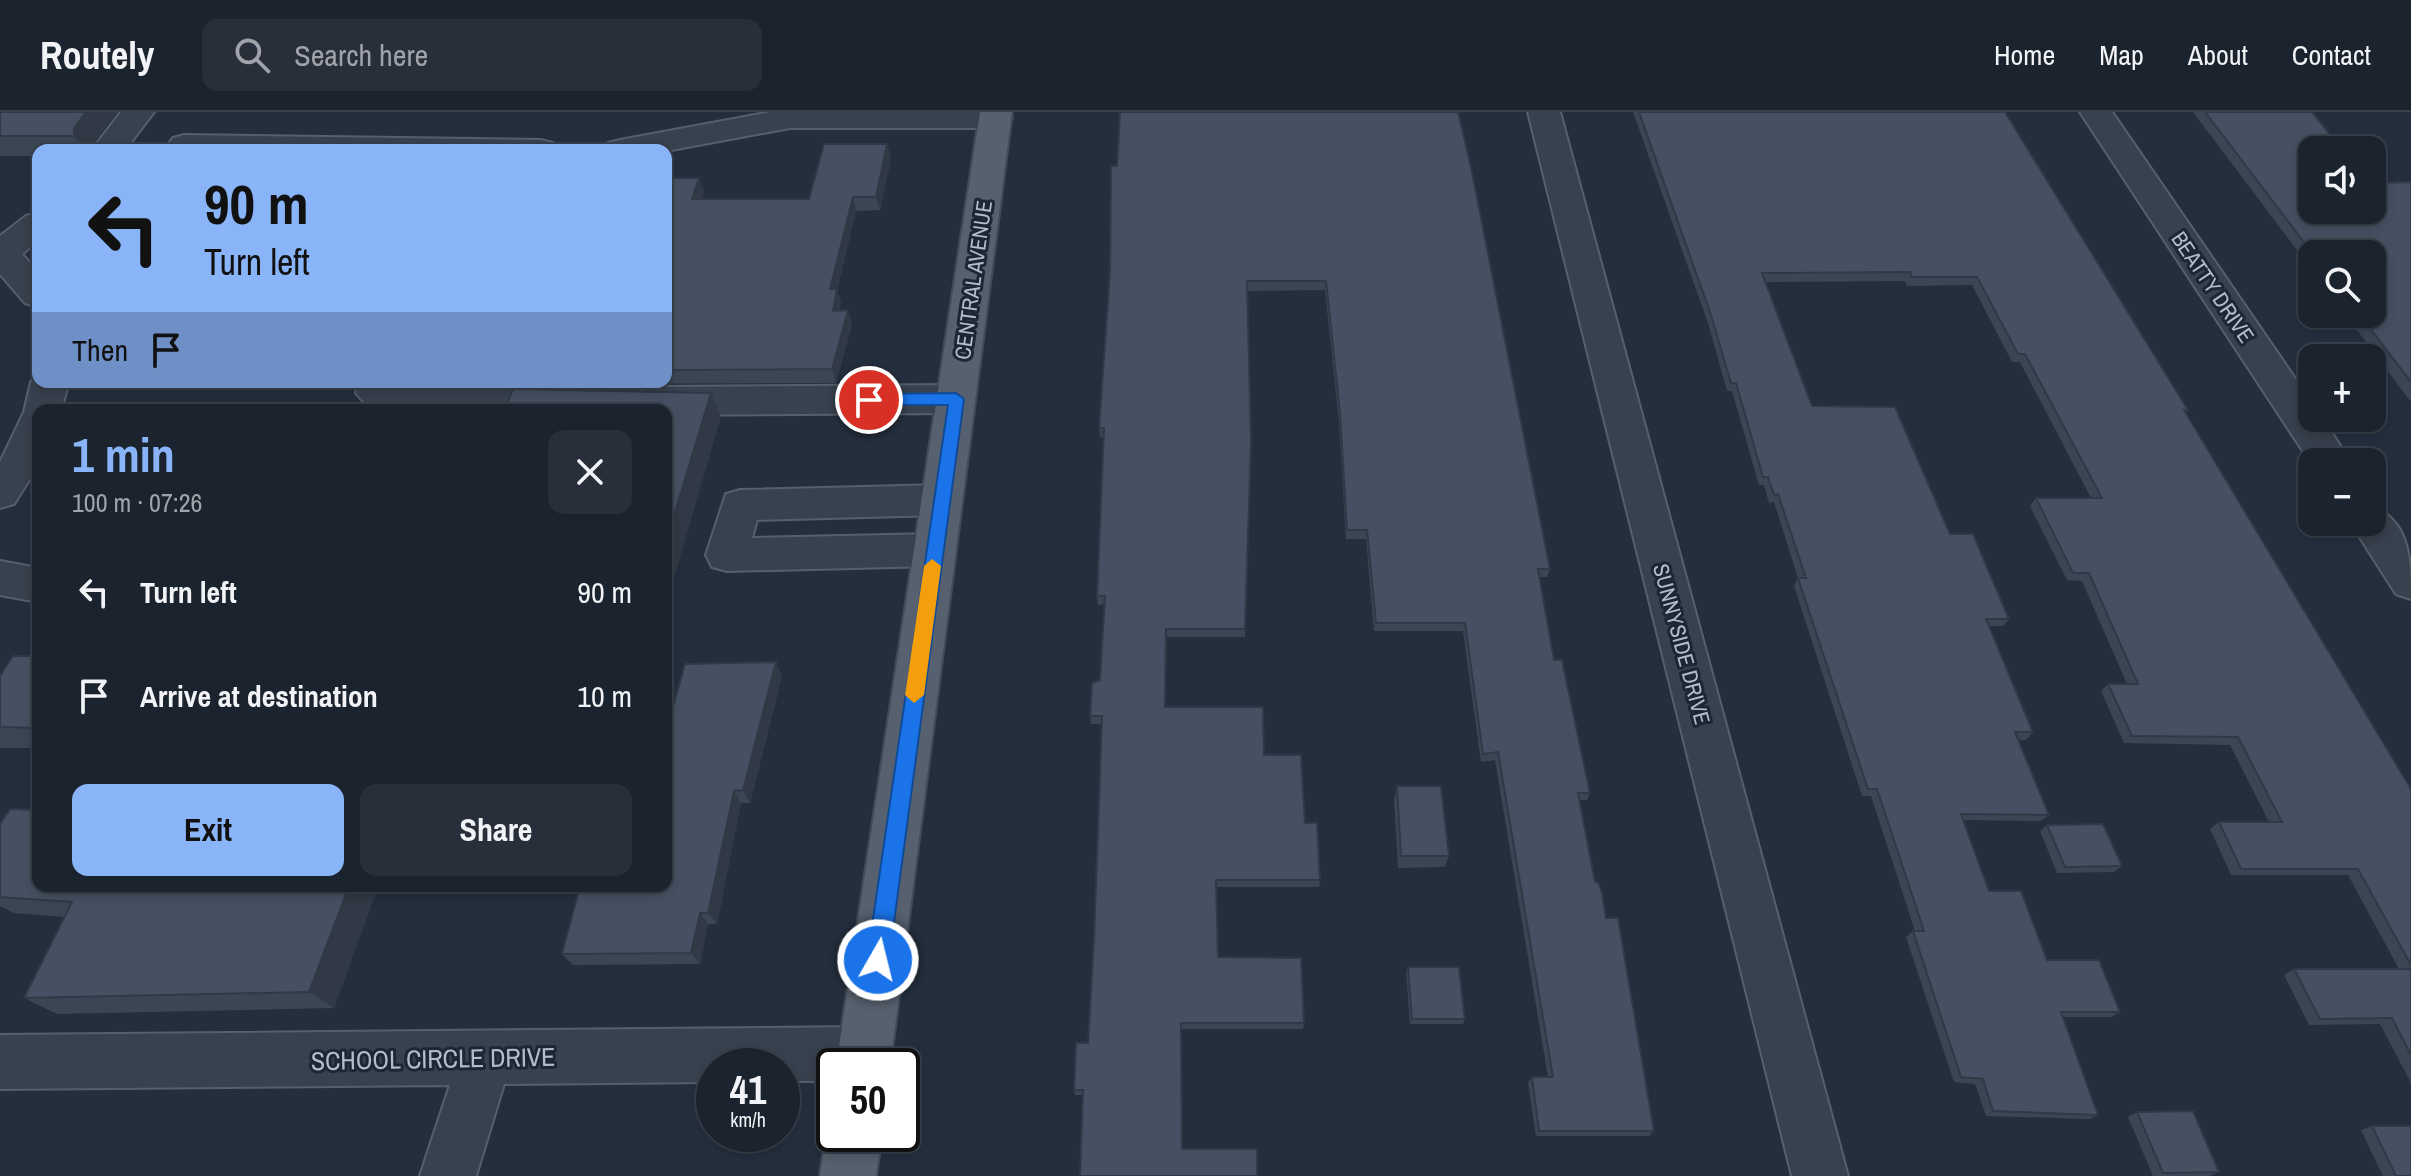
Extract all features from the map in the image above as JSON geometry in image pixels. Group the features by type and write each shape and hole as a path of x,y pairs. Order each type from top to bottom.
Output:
{"main road":[{"name":"CENTRAL AVENUE","path":"866,1048 996,115"},
{"path":"848,1176 851,1152"}],"street":[{"path":"113,144 138,112"},
{"name":"SUNNYSIDE DRIVE","path":"1544,112 1820,1176"},
{"name":"BEATTY DRIVE","path":"2096,112 2322,448"},
{"path":"652,144 790,118 996,115"},
{"path":"32,229 1,252 32,288"},
{"path":"376,388 387,402 956,399"},
{"path":"17,479 32,438"},
{"path":"934,550 727,555 740,505 942,500"},
{"path":"2380,536 2411,582"},
{"path":"0,578 32,584"},
{"path":"448,1176 485,1058"},
{"name":"SCHOOL CIRCLE DRIVE","path":"0,1062 485,1058 816,1060"}],"building":[{"path":"0,112 86,112 74,128 74,136 0,136"},
{"path":"1120,112 1458,112 1550,569 1538,569 1554,660 1562,660 1590,793 1578,793 1595,882 1598,882 1602,892 1606,918 1618,918 1654,1131 1539,1131 1532,1077 1553,1077 1498,752 1483,754 1465,623 1376,623 1367,530 1347,530 1340,413 1326,281 1247,281 1251,441 1245,629 1166,629 1165,707 1263,707 1264,755 1301,755 1305,823 1317,823 1320,880 1216,880 1218,957 1301,958 1304,1023 1181,1023 1182,1149 1257,1149 1257,1176 1080,1176 1083,1090 1074,1090 1076,1043 1088,1043 1094,939 1102,716 1090,716 1092,683 1100,680 1105,596 1097,596 1104,428 1099,428 1110,271 1111,166 1117,166"},
{"path":"1639,112 2005,112 2188,410 2184,410 2411,789 2411,965 2358,869 2241,869 2219,822 2282,822 2238,737 2132,736 2108,684 2138,684 2089,573 2073,573 2036,498 2102,498 2025,354 2018,354 1977,277 1912,277 1910,272 1762,273 1812,406 1895,407 1950,534 1973,534 2009,619 1986,619 2033,732 2015,732 2049,815 1961,814 1989,891 2021,891 2047,960 2099,960 2120,1012 2061,1012 2098,1115 1993,1111 1983,1079 1961,1077 1913,931 1924,931 1877,789 1868,789 1798,578 1806,578 1778,494 1774,495 1768,477 1763,477 1736,383 1731,383 1711,315"},
{"path":"2205,112 2312,112 2331,136 2298,136 2298,224 2386,224 2386,183 2411,182 2411,382 2386,349 2386,344 2382,344 2370,328 2386,328 2386,240 2302,240"},
{"path":"824,144 887,144 876,197 853,197 830,289 837,289 833,311 848,310 832,369 672,370 672,178 699,178 692,199 809,199"},
{"path":"513,389 711,393 672,522 672,404 507,404"},
{"path":"13,656 32,656 32,728 0,727 0,676"},
{"path":"776,662 743,790 734,791 708,913 700,913 691,953 562,954 578,892 672,892 672,710 685,664"},
{"path":"1397,786 1441,786 1449,856 1401,856"},
{"path":"10,809 32,810 32,892 347,892 309,992 24,998 72,902 0,897 0,824"},
{"path":"2103,824 2122,866 2065,867 2047,825"},
{"path":"1408,967 1459,967 1465,1019 1412,1019"},
{"path":"2294,969 2411,969 2411,1055 2392,1018 2320,1019"},
{"path":"2193,1111 2219,1172 2163,1173 2137,1112"},
{"path":"2372,1126 2411,1126 2411,1176 2396,1176"}],"slow traffic":[{"path":"914,695 932,566"}],"route":[{"path":"869,400 956,399 878,960"}]}
